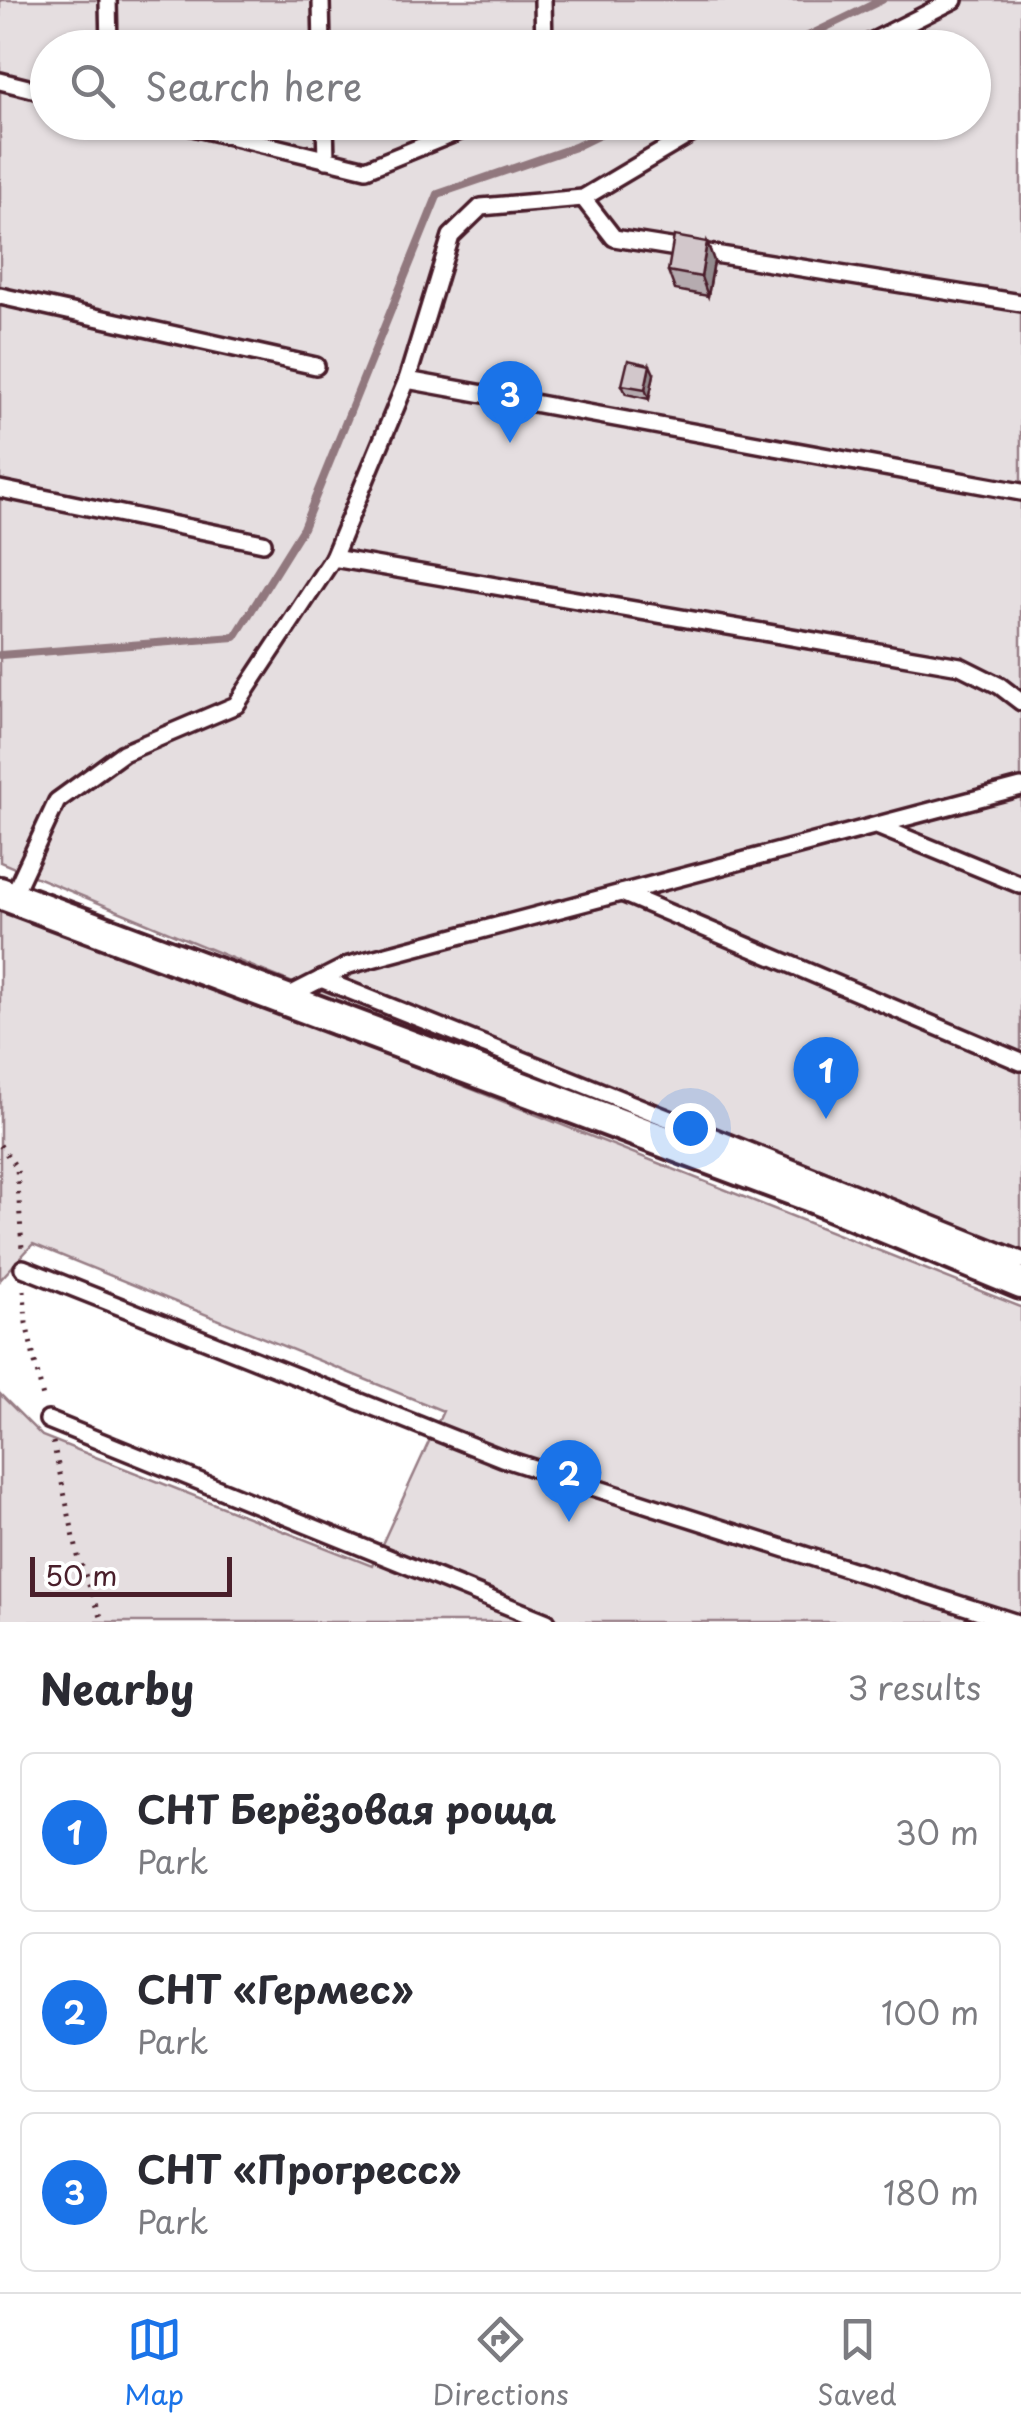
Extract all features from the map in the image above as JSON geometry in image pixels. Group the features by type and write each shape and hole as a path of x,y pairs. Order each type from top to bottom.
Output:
{"street":[{"path":"6,895 808,1195 1021,1283"}],"lane":[{"path":"108,0 109,30"},
{"path":"321,0 322,30"},
{"path":"542,0 543,30"},
{"path":"895,30 954,0"},
{"path":"0,81 30,88"},
{"path":"245,140 366,169 438,140"},
{"path":"325,140 326,160"},
{"path":"6,895 57,802 123,753 236,705 333,558 407,380 451,236 481,207 583,198 681,140"},
{"path":"583,198 614,238 1021,303"},
{"path":"0,296 316,366"},
{"path":"407,380 1021,492"},
{"path":"0,489 263,544"},
{"path":"333,558 960,666 1000,686 1021,702"},
{"path":"283,999 349,965 1021,787"},
{"path":"875,826 1021,885"},
{"path":"622,893 1021,1062"},
{"path":"321,980 1021,1260"},
{"path":"23,1268 502,1458 1014,1622"},
{"path":"48,1420 547,1622"}],"path":[{"path":"0,1144 17,1168 26,1323 78,1556 103,1622"}],"shaded area":[{"path":"0,0 1021,0 1021,1276 0,862"},
{"path":"0,902 1021,1307 1021,1622 0,1622 0,1394 42,1436 372,1566 443,1411 33,1244 0,1280"}],"building":[{"path":"674,236 707,242 701,277 668,271"},
{"path":"628,360 650,365 645,389 622,385"}],"waterway":[{"path":"820,30 882,0"},
{"path":"0,655 235,637 303,528 438,194 589,140"}],"place":[{"name":"СНТ «Прогресс»","path":"510,443"},
{"name":"СНТ Берёзовая роща","path":"826,1119"},
{"name":"СНТ «Гермес»","path":"569,1522"}]}
